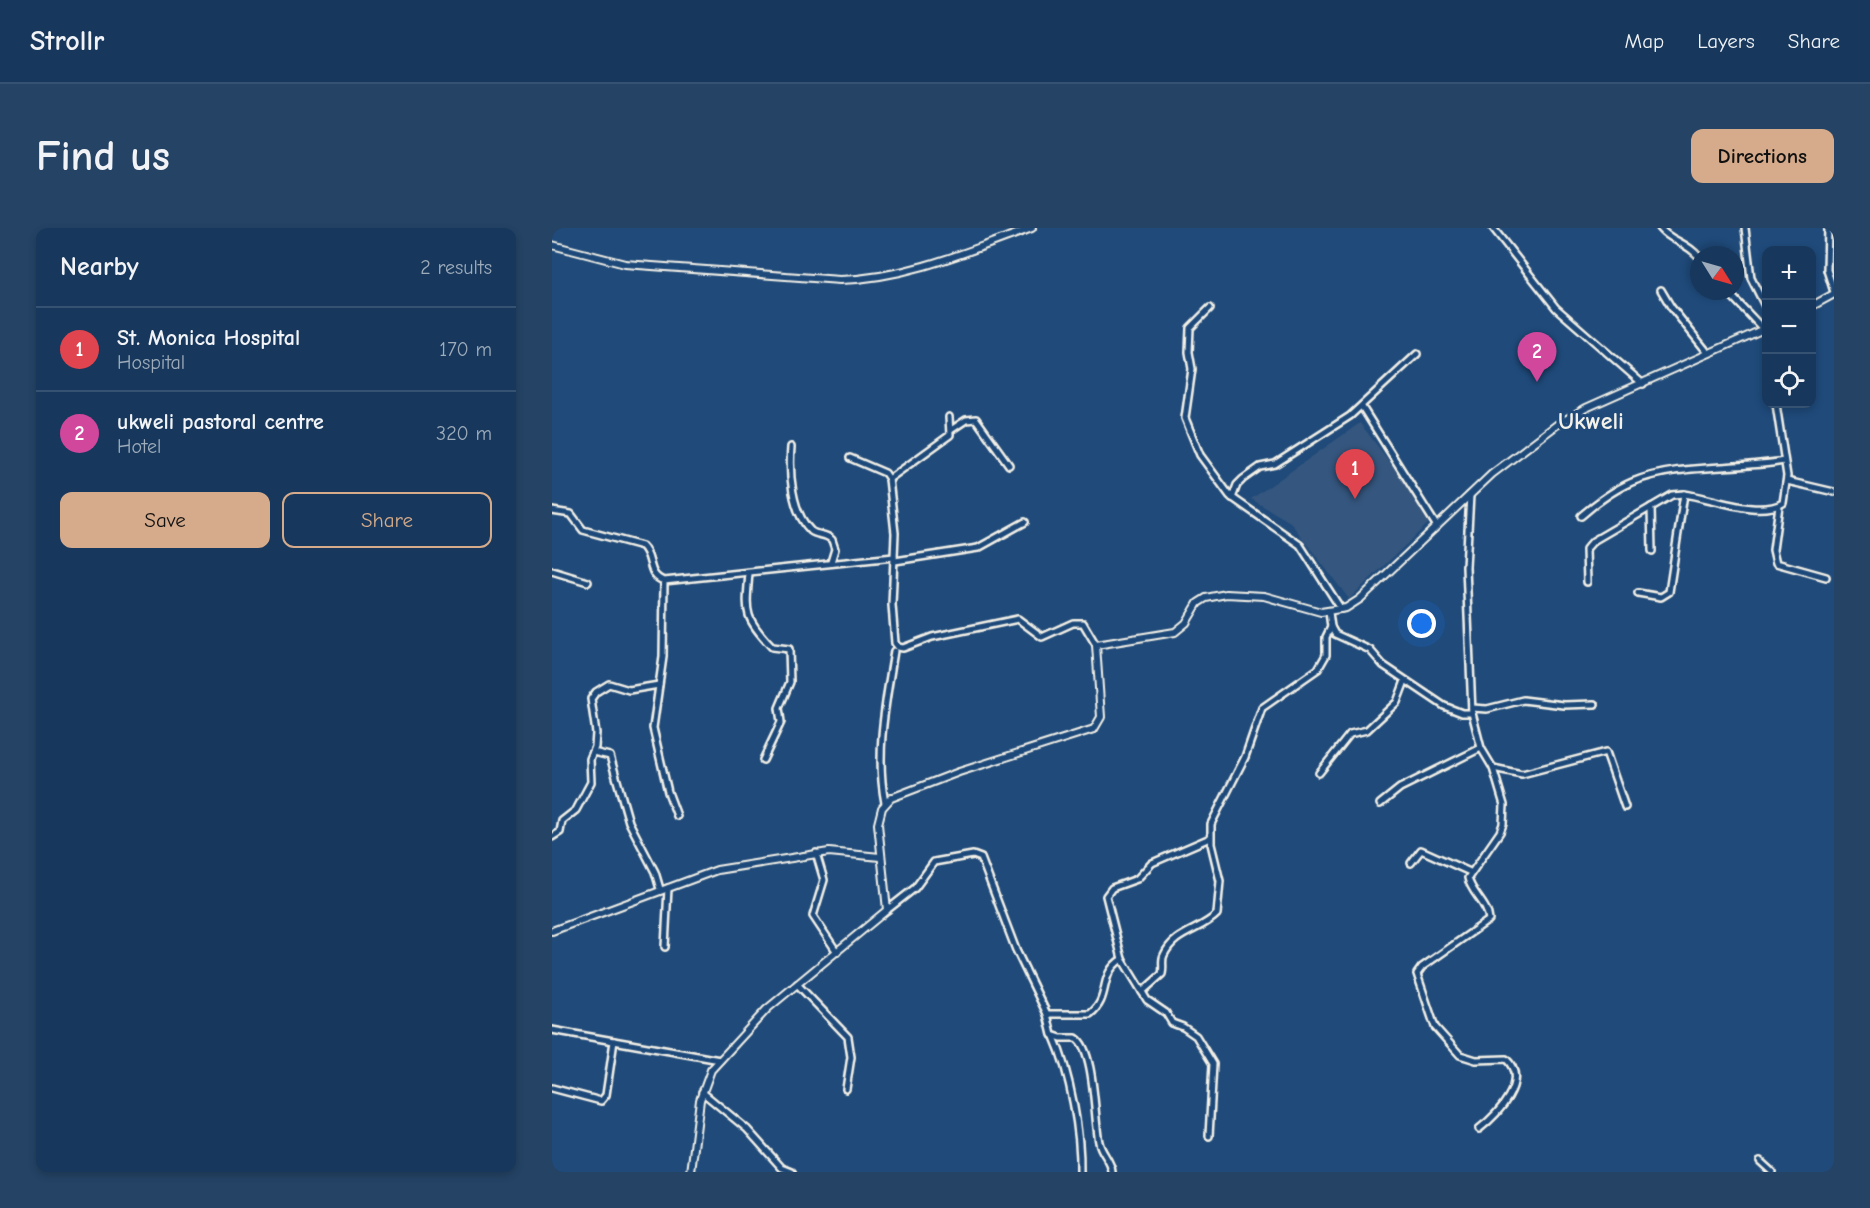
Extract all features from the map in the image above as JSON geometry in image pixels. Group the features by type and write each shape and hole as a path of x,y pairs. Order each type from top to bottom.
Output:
{"street":[{"path":"552,245 625,264 840,280 867,279 922,267 1032,228"},
{"path":"1493,228 1556,308 1643,384"},
{"path":"1660,228 1666,236 1686,243 1690,247"},
{"path":"1745,228 1751,278 1763,300"},
{"path":"1816,304 1834,293 1827,270 1828,228"},
{"path":"1661,290 1671,307 1708,353"},
{"path":"1735,300 1762,326"},
{"path":"1210,308 1190,328 1189,352 1192,369 1185,418 1205,463 1232,498 1300,545 1341,609"},
{"path":"1096,645 1175,632 1186,623 1198,603 1206,598 1226,594 1264,596 1329,612 1341,609 1360,599 1470,494 1521,450 1558,424 1587,408 1762,330"},
{"path":"1232,498 1237,484 1243,479 1260,467 1275,464 1362,407 1417,354"},
{"path":"1362,407 1436,525"},
{"path":"1777,408 1787,481 1784,501 1779,506 1773,550 1776,563 1826,577"},
{"path":"948,417 951,430"},
{"path":"889,479 966,420 976,419 1009,465"},
{"path":"791,447 790,469 797,506 811,531 832,540 835,549 831,562"},
{"path":"850,458 885,473 889,479 895,559 893,617 896,643 900,648 932,637 1015,619 1023,622 1042,637 1074,623 1083,623 1096,645 1101,717 1094,729 959,772 891,798 885,803"},
{"path":"1581,516 1615,492 1641,479 1685,470 1757,466 1784,461"},
{"path":"1787,481 1834,492"},
{"path":"1470,494 1466,567 1472,710 1481,748 1492,768 1504,805 1503,824 1470,872 1470,886 1488,913 1489,920 1422,967 1417,974 1435,1027 1460,1055 1476,1059 1506,1059 1513,1068 1513,1086 1504,1103 1494,1117 1479,1129"},
{"path":"1587,582 1588,546 1617,526 1672,495 1684,494 1734,506 1779,506"},
{"path":"1638,593 1661,597 1669,592 1684,494"},
{"path":"1651,507 1652,551"},
{"path":"552,511 571,514 583,530 642,546 647,550 652,573 664,581 831,562 895,559 978,548 1025,522"},
{"path":"552,571 588,582"},
{"path":"749,573 746,605 749,617 772,646 789,649 790,682 779,708 781,722 763,760"},
{"path":"664,581 663,657 653,724 654,738 677,816"},
{"path":"1142,992 1162,974 1163,957 1173,943 1182,934 1216,915 1220,881 1210,838 1211,824 1245,757 1262,708 1314,674 1326,655 1326,637 1331,627 1329,612"},
{"path":"1331,627 1341,638 1370,650 1383,665 1405,681 1444,706 1462,713 1523,700 1564,705 1595,704"},
{"path":"887,910 878,824 885,803 880,777 881,730 894,651"},
{"path":"1319,773 1350,734 1367,730 1397,702 1405,681"},
{"path":"552,837 560,831 564,819 576,810 590,784 590,759 596,733 591,699 596,692 609,684 629,690 659,685"},
{"path":"1380,804 1400,788 1481,748"},
{"path":"593,752 610,756 629,822 655,872 660,889"},
{"path":"1492,768 1522,774 1606,752 1625,807"},
{"path":"1209,1136 1212,1061 1196,1036 1172,1023 1166,1013 1151,1003 1142,992 1122,959 1115,922 1106,899 1108,892 1137,879 1152,862 1210,838"},
{"path":"1412,863 1421,850 1470,872"},
{"path":"552,931 660,889 717,870 816,853 844,852 880,857"},
{"path":"816,853 824,880 813,916 837,952"},
{"path":"691,1172 702,1092 720,1060 757,1018 915,888 934,862 963,856 978,856 1019,958 1047,1014 1061,1053 1073,1099 1080,1172"},
{"path":"665,947 668,888"},
{"path":"1047,1014 1090,1014 1103,998 1109,970 1122,959"},
{"path":"798,984 849,1037 851,1056 846,1089"},
{"path":"552,1030 720,1060"},
{"path":"1054,1037 1076,1038 1082,1044 1090,1070 1100,1146 1110,1163 1112,1172"},
{"path":"552,1088 601,1101 606,1095 614,1041"},
{"path":"702,1092 747,1129 782,1168 792,1172"},
{"path":"1760,1161 1772,1172"}],"shaded area":[{"path":"1360,423 1433,519 1349,599 1290,522 1251,499"}],"place":[{"name":"ukweli pastoral centre","path":"1537,382"},
{"name":"St. Monica Hospital","path":"1355,499"}],"district":[{"name":"Ukweli","path":"1591,421"}]}
